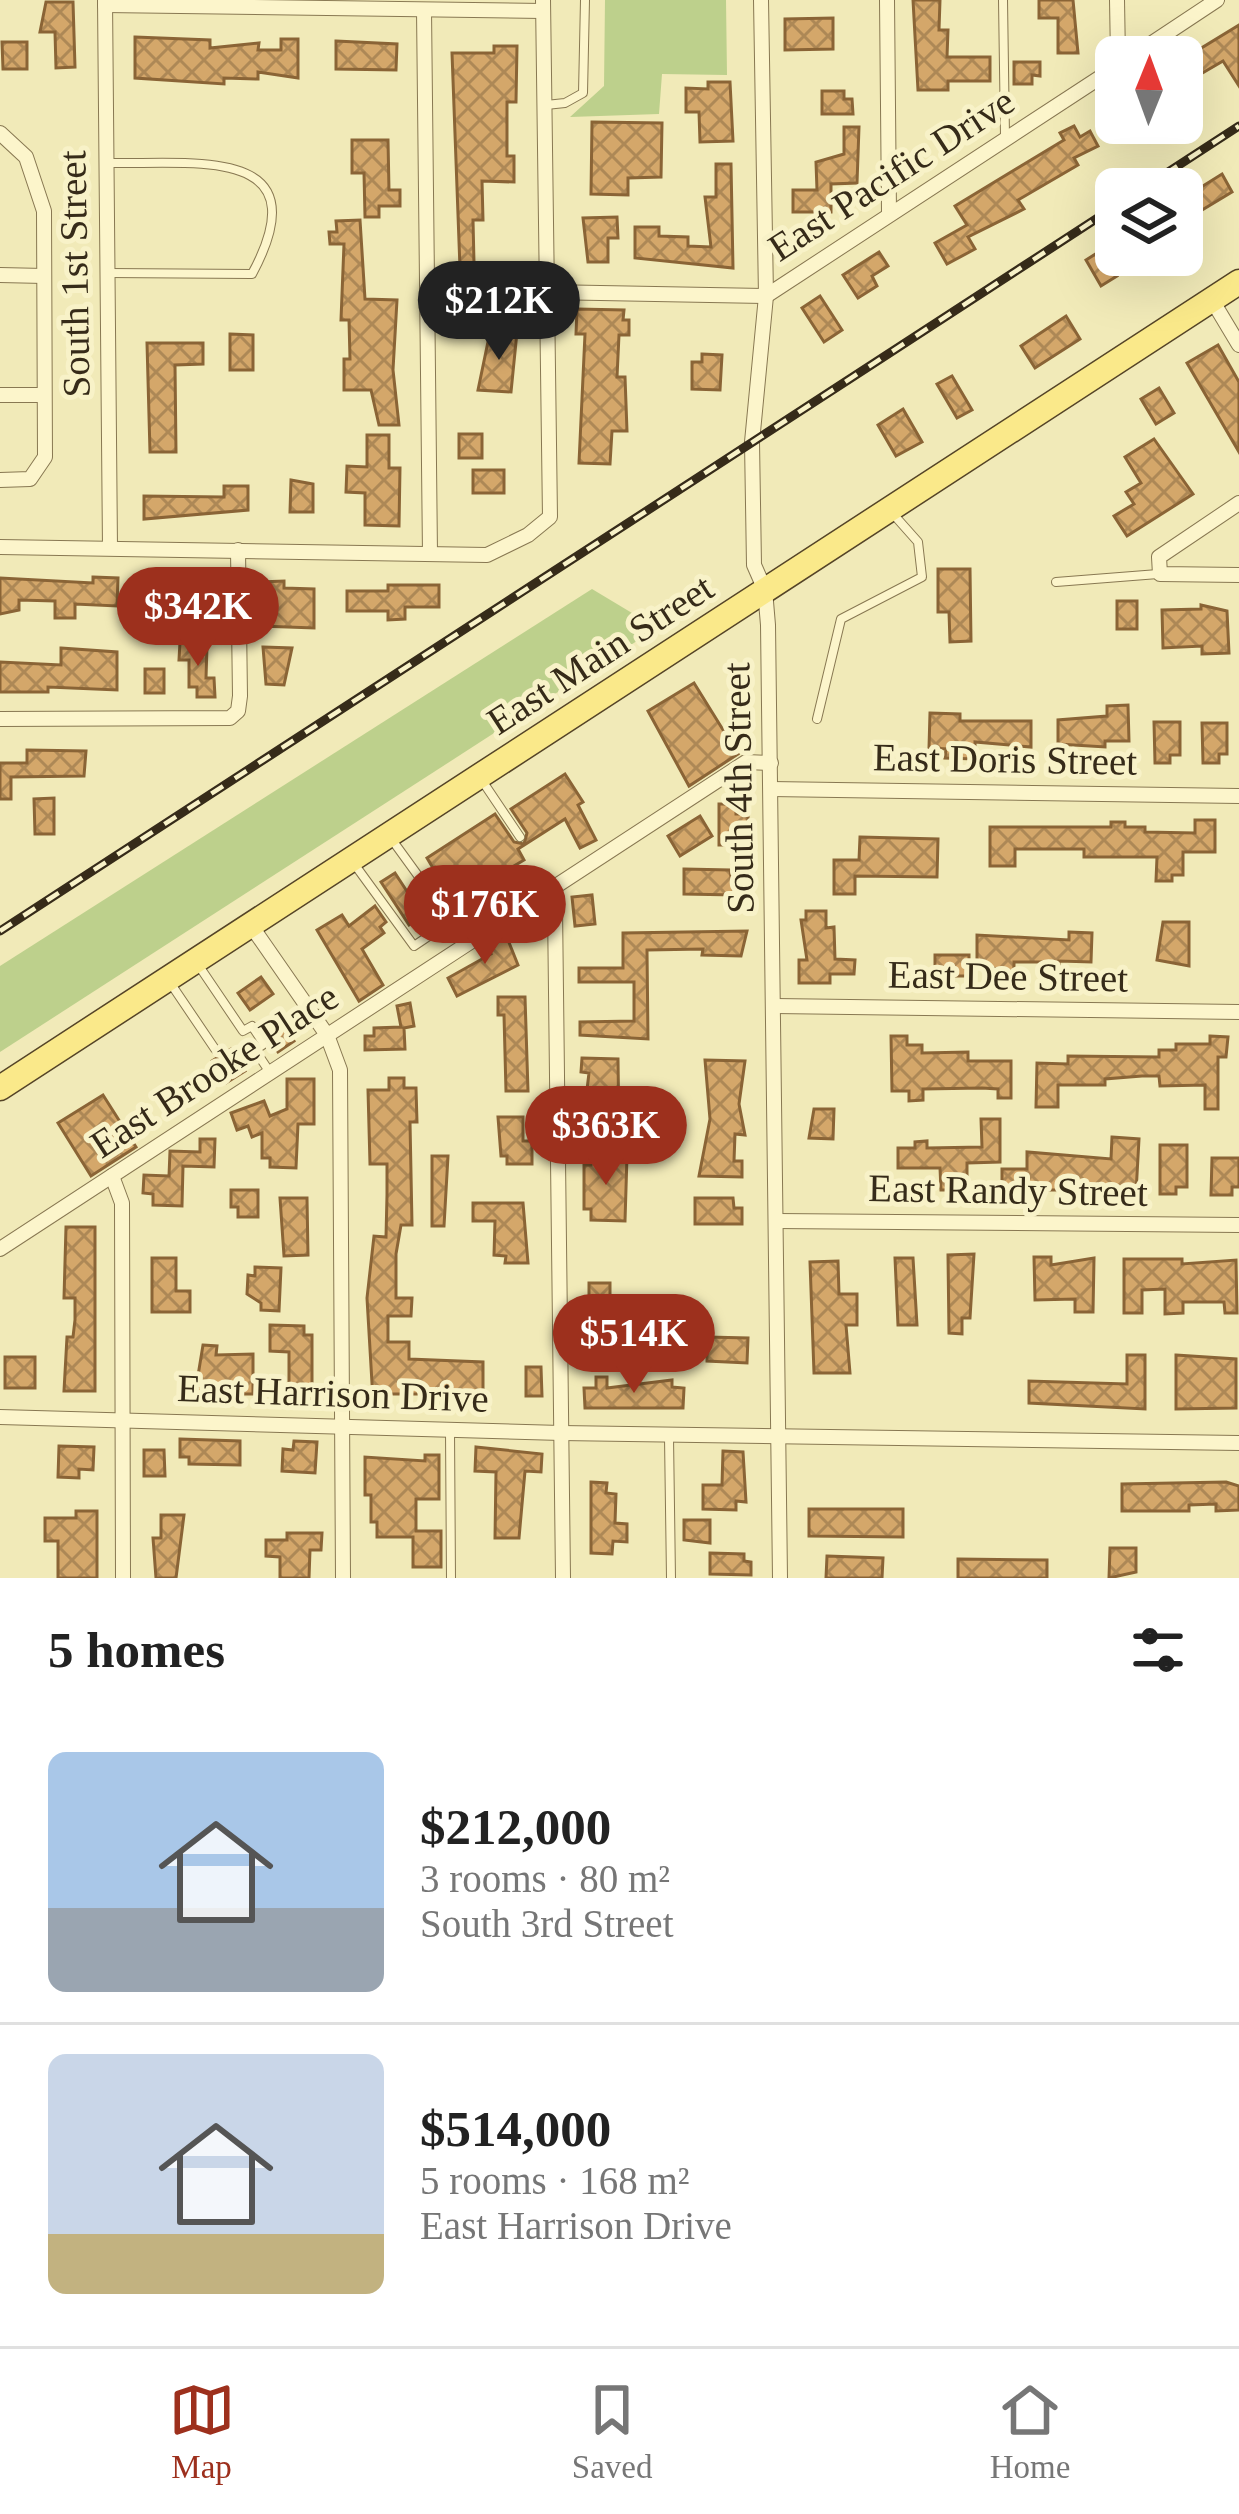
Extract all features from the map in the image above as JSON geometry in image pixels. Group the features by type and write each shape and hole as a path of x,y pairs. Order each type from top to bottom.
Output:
{"main road":[{"name":"East Main Street","path":"0,1088 1239,282"}],"street":[{"name":"South 4th Street","path":"761,0 766,296 752,442 754,565 765,590 771,763 780,1578"},
{"path":"887,0 889,212"},
{"path":"1117,0 1118,36"},
{"path":"1162,36 1214,1"},
{"path":"0,547 487,555 528,535 550,517 543,5 424,10 105,2"},
{"name":"South 1st Street","path":"105,2 110,548"},
{"path":"424,10 430,554"},
{"name":"East Pacific Drive","path":"546,292 766,296 1095,80"},
{"path":"0,133 16,143 37,180 44,212 42,466 30,478 0,480"},
{"path":"0,275 44,276"},
{"path":"1211,300 1239,344"},
{"path":"0,395 44,395"},
{"path":"1239,503 1160,557 1160,574 1239,575"},
{"path":"0,719 217,722 238,711 238,550"},
{"name":"East Brooke Place","path":"0,1250 746,763 771,763"},
{"name":"East Doris Street","path":"771,788 1239,796"},
{"path":"547,890 556,908 563,1578"},
{"path":"250,924 326,1035 340,1070 344,1578"},
{"name":"East Dee Street","path":"775,1006 1239,1012"},
{"path":"112,1177 122,1203 123,1578"},
{"name":"East Randy Street","path":"777,1221 1239,1226"},
{"name":"East Harrison Drive","path":"0,1417 561,1433 1239,1443"}],"lane":[{"path":"544,105 566,103 584,93 585,0"},
{"path":"1004,0 1005,138"},
{"path":"106,164 229,167 260,177 271,191 268,244 252,274 107,273"},
{"path":"817,719 841,619 922,578 918,542 889,509"},
{"path":"1056,582 1160,574"},
{"path":"478,776 520,837"},
{"path":"350,859 414,946 451,921 388,834"},
{"path":"196,960 243,1031 252,1026 264,1044 255,1050 270,1072"},
{"path":"167,978 214,1049"},
{"path":"450,1429 451,1578"},
{"path":"670,1435 671,1578"}],"green space":[{"path":"605,0 726,0 727,75 662,74 659,114 570,117 604,86"},
{"path":"592,589 657,628 0,1052 0,966"}],"building":[{"path":"913,0 940,0 939,30 948,30 947,57 990,57 990,81 948,81 948,90 918,90"},
{"path":"1039,0 1073,0 1078,53 1058,53 1058,18 1039,18"},
{"path":"46,2 73,2 75,67 56,68 55,32 40,32"},
{"path":"833,18 833,49 785,50 785,19"},
{"path":"1239,25 1239,86 1223,61 1203,73 1203,47"},
{"path":"135,37 210,40 210,48 259,43 258,50 281,50 281,39 298,39 298,78 258,72 258,79 224,78 224,84 135,78"},
{"path":"336,41 397,44 396,70 336,69"},
{"path":"2,42 27,42 27,69 3,69"},
{"path":"494,46 517,46 516,102 507,102 507,156 514,156 514,182 482,181 483,220 473,220 474,263 515,263 515,286 488,285 488,322 462,322 452,53 494,53"},
{"path":"1014,62 1040,62 1040,76 1032,75 1032,84 1014,84"},
{"path":"708,82 730,82 733,141 700,142 699,112 686,112 686,88 708,89"},
{"path":"822,91 844,91 844,99 852,99 853,114 822,114"},
{"path":"592,122 662,123 661,177 628,178 628,195 591,194"},
{"path":"1074,126 1080,137 1090,131 1098,146 1074,158 1078,165 1018,200 1024,209 968,237 975,249 947,264 935,243 967,225 955,206 1064,140 1060,133"},
{"path":"844,127 859,127 857,183 831,184 831,212 793,212 793,190 817,190 816,162 844,154"},
{"path":"352,140 388,140 389,190 400,190 400,206 379,206 379,217 365,217 364,173 352,173"},
{"path":"716,164 731,164 733,268 635,258 635,227 659,227 659,236 688,237 688,246 711,247 705,197 716,197"},
{"path":"1222,174 1232,192 1203,209 1203,186"},
{"path":"617,217 618,238 608,238 608,262 588,262 583,218"},
{"path":"360,220 365,299 397,300 393,370 399,425 379,425 371,390 344,390 344,359 350,359 349,320 341,320 344,244 330,244 329,232 337,232 336,221"},
{"path":"879,252 888,266 872,276 877,286 858,298 843,275"},
{"path":"1095,254 1095,276 1086,260"},
{"path":"1095,276 1117,276 1101,286"},
{"path":"820,296 842,330 824,342 802,308"},
{"path":"577,309 624,310 623,320 629,320 629,335 619,335 617,377 625,377 627,431 612,431 610,464 579,463 585,334 576,334"},
{"path":"1066,316 1080,339 1035,368 1021,346"},
{"path":"490,332 517,332 511,392 478,390"},
{"path":"230,334 253,335 253,370 230,370"},
{"path":"147,343 203,343 203,364 175,365 176,452 150,452"},
{"path":"1218,345 1239,382 1239,452 1187,363"},
{"path":"702,354 722,355 720,390 692,389 692,362 702,362"},
{"path":"952,376 972,410 957,418 937,384"},
{"path":"1159,388 1174,413 1156,424 1141,399"},
{"path":"903,409 922,442 896,456 878,425"},
{"path":"459,434 482,434 482,458 459,458"},
{"path":"367,435 389,435 389,468 400,468 399,526 365,525 365,493 346,492 347,466 367,467"},
{"path":"1154,439 1193,494 1127,536 1114,516 1134,504 1126,492 1141,483 1125,457"},
{"path":"473,470 504,470 504,493 473,493"},
{"path":"291,480 313,484 313,512 290,512"},
{"path":"224,486 248,486 248,510 144,519 144,496 224,497"},
{"path":"938,569 970,569 971,641 950,642 949,612 938,612"},
{"path":"93,577 118,578 117,606 75,604 75,618 55,618 55,601 19,600 19,610 0,614 0,578 93,583"},
{"path":"156,581 214,581 214,624 189,626 189,602 157,602"},
{"path":"284,581 284,588 314,589 314,628 260,626 260,582"},
{"path":"388,585 439,585 439,607 405,607 405,619 388,620 388,611 347,611 347,591 388,591"},
{"path":"1117,601 1137,601 1137,629 1117,629"},
{"path":"1201,605 1227,611 1229,653 1202,654 1202,646 1163,648 1162,610 1201,609"},
{"path":"180,642 207,646 206,678 214,678 215,697 197,697 197,687 189,687 189,660 179,660"},
{"path":"263,647 292,648 284,685 266,684"},
{"path":"61,648 117,652 117,690 48,687 48,692 0,692 0,662 61,665"},
{"path":"145,669 164,669 164,693 145,693"},
{"path":"694,683 738,754 689,786 648,711"},
{"path":"1128,705 1129,741 1105,741 1105,747 1058,744 1058,720 1107,716 1107,706"},
{"path":"930,713 960,714 960,721 1031,721 1031,747 975,742 975,759 945,758 946,749 929,748"},
{"path":"1154,722 1180,722 1180,755 1170,755 1170,763 1155,763"},
{"path":"1202,723 1227,723 1227,754 1219,754 1219,763 1203,763"},
{"path":"27,750 86,751 84,776 11,777 11,799 0,799 0,763 27,763"},
{"path":"565,774 583,802 578,805 596,840 580,848 565,819 518,849 524,860 494,878 490,871 449,895 427,858 495,814 514,842 524,844 527,833 511,809"},
{"path":"54,798 54,834 35,834 34,799"},
{"path":"719,804 736,804 736,814 748,814 748,845 719,845"},
{"path":"700,816 712,836 680,856 668,836"},
{"path":"1195,820 1215,820 1215,852 1183,852 1183,875 1172,875 1172,881 1156,881 1157,857 1084,857 1084,849 1015,849 1015,866 990,866 990,827 1111,827 1111,822 1125,822 1125,827 1145,827 1145,832 1195,833"},
{"path":"860,837 938,839 937,877 855,876 855,894 834,894 834,860 859,860"},
{"path":"684,869 730,870 734,895 684,894"},
{"path":"395,873 423,916 409,925 381,882"},
{"path":"592,895 595,924 575,926 572,897"},
{"path":"375,906 386,922 380,927 384,933 362,949 383,985 359,1001 317,930 342,915 349,926"},
{"path":"806,911 826,911 826,928 834,927 835,959 855,960 854,974 830,974 830,983 799,983 799,960 807,960 801,920 806,920"},
{"path":"1163,922 1189,922 1189,966 1157,960"},
{"path":"747,931 741,956 702,955 703,949 647,950 648,1039 580,1035 580,1022 634,1021 634,982 579,982 579,968 623,968 623,933"},
{"path":"1069,932 1092,933 1091,962 1059,961 1059,970 1047,970 1047,962 1014,962 1014,971 977,966 977,935 1069,940"},
{"path":"506,935 518,965 457,996 448,978 491,954 487,946"},
{"path":"935,955 969,955 969,976 935,976"},
{"path":"261,977 273,994 250,1010 238,993"},
{"path":"498,997 525,997 528,1091 506,1091 504,1015 498,1015"},
{"path":"410,1003 414,1026 404,1028 405,1049 365,1050 365,1036 374,1036 374,1028 401,1027 397,1006"},
{"path":"279,1017 294,1041 278,1052 263,1028"},
{"path":"891,1036 907,1036 907,1045 922,1045 922,1053 968,1052 968,1061 1011,1061 1011,1098 998,1098 998,1089 923,1089 923,1100 909,1101 909,1091 892,1091"},
{"path":"1210,1036 1228,1037 1226,1057 1218,1057 1218,1109 1205,1109 1205,1085 1160,1086 1159,1076 1105,1079 1105,1085 1058,1085 1058,1107 1036,1107 1037,1063 1068,1064 1068,1056 1159,1057 1159,1050 1176,1050 1176,1044 1210,1044"},
{"path":"231,1049 245,1071 226,1083 212,1061"},
{"path":"582,1058 618,1059 619,1132 582,1131 589,1073 581,1072"},
{"path":"705,1060 745,1061 739,1104 745,1135 735,1134 734,1161 742,1161 742,1177 699,1176 710,1119"},
{"path":"389,1078 404,1078 404,1088 416,1088 417,1122 410,1122 412,1225 401,1225 396,1254 396,1298 412,1298 411,1316 388,1316 388,1342 409,1342 409,1359 483,1362 483,1399 423,1400 423,1394 389,1394 389,1400 373,1400 367,1298 374,1236 386,1237 387,1164 370,1164 368,1090 389,1090"},
{"path":"287,1079 314,1079 314,1124 298,1124 296,1168 270,1167 270,1158 262,1158 262,1133 252,1137 248,1126 237,1130 231,1113 264,1101 270,1116 287,1109"},
{"path":"103,1095 136,1147 91,1176 58,1123"},
{"path":"814,1109 834,1109 833,1139 809,1138"},
{"path":"498,1117 523,1117 523,1141 532,1141 532,1164 507,1164 507,1156 501,1156"},
{"path":"981,1119 1000,1119 1000,1162 967,1163 967,1182 956,1182 956,1190 941,1190 940,1168 898,1168 898,1148 915,1148 915,1142 927,1141 927,1148 982,1147"},
{"path":"1112,1137 1139,1139 1136,1193 1089,1191 1089,1197 1064,1196 1064,1190 1002,1190 1002,1169 1027,1169 1027,1152 1111,1159"},
{"path":"200,1139 215,1139 214,1167 183,1166 182,1206 153,1205 153,1194 143,1193 144,1175 169,1176 170,1151 200,1152"},
{"path":"1160,1145 1187,1145 1187,1187 1176,1187 1176,1194 1160,1194"},
{"path":"592,1155 627,1156 625,1221 591,1220 591,1209 584,1209 584,1165 591,1165"},
{"path":"432,1156 448,1156 444,1226 432,1226"},
{"path":"1212,1158 1239,1158 1239,1187 1232,1187 1232,1195 1211,1195"},
{"path":"231,1190 258,1190 258,1217 238,1217 238,1207 231,1207"},
{"path":"280,1198 307,1198 308,1255 284,1256"},
{"path":"695,1198 733,1198 734,1208 742,1208 742,1224 695,1224"},
{"path":"473,1203 523,1203 528,1263 505,1263 506,1256 494,1255 495,1221 473,1221"},
{"path":"66,1227 95,1227 95,1391 64,1391 67,1337 73,1337 75,1320 75,1298 64,1298"},
{"path":"974,1254 970,1318 962,1318 962,1334 949,1333 948,1255"},
{"path":"1034,1257 1051,1257 1051,1265 1094,1258 1093,1312 1075,1312 1075,1299 1035,1300"},
{"path":"152,1258 176,1258 176,1291 190,1291 190,1312 152,1312"},
{"path":"895,1258 913,1258 917,1325 898,1325"},
{"path":"1124,1259 1182,1259 1182,1264 1236,1260 1237,1313 1225,1313 1224,1302 1183,1302 1183,1313 1165,1314 1165,1289 1142,1290 1142,1313 1124,1313"},
{"path":"838,1261 839,1294 857,1294 857,1325 846,1325 850,1373 814,1373 810,1262"},
{"path":"255,1267 281,1268 279,1311 261,1310 261,1303 247,1294 248,1275 255,1276"},
{"path":"589,1283 610,1283 610,1332 620,1332 620,1351 584,1351 579,1300 589,1300"},
{"path":"636,1304 653,1305 651,1341 635,1340"},
{"path":"270,1325 304,1326 304,1335 312,1335 312,1400 281,1400 281,1384 289,1384 289,1352 270,1351"},
{"path":"707,1337 748,1338 747,1363 707,1361"},
{"path":"203,1345 217,1346 216,1355 253,1354 253,1394 195,1394"},
{"path":"1127,1355 1145,1355 1145,1409 1029,1403 1029,1381 1127,1384"},
{"path":"1176,1355 1236,1359 1236,1408 1176,1409"},
{"path":"5,1357 35,1357 35,1388 5,1388"},
{"path":"526,1367 541,1367 542,1396 526,1396"},
{"path":"596,1377 607,1377 607,1388 672,1380 672,1387 684,1388 683,1408 585,1408 584,1388 596,1388"},
{"path":"180,1439 240,1441 240,1465 189,1464 189,1457 180,1457"},
{"path":"294,1441 317,1442 315,1473 282,1471 283,1449 293,1450"},
{"path":"59,1446 94,1447 93,1470 79,1469 79,1478 58,1477"},
{"path":"476,1447 542,1454 541,1472 525,1471 519,1538 495,1538 496,1472 475,1471"},
{"path":"144,1450 164,1450 165,1476 144,1476"},
{"path":"723,1451 743,1452 746,1502 736,1501 736,1510 703,1509 703,1485 722,1485"},
{"path":"425,1455 439,1455 439,1499 416,1499 416,1531 441,1531 441,1567 413,1567 413,1537 377,1537 377,1522 371,1522 371,1495 365,1495 365,1457 425,1461"},
{"path":"591,1482 607,1483 606,1493 616,1494 615,1523 627,1524 627,1542 613,1541 612,1554 591,1553"},
{"path":"1226,1482 1239,1486 1239,1510 1216,1511 1216,1504 1189,1505 1189,1511 1122,1511 1122,1484"},
{"path":"809,1509 903,1509 903,1537 809,1536"},
{"path":"76,1511 97,1511 97,1578 58,1578 58,1541 45,1541 45,1518 76,1518"},
{"path":"161,1515 184,1515 176,1578 156,1578 153,1538 161,1538"},
{"path":"684,1520 710,1520 710,1543 684,1540"},
{"path":"287,1533 322,1533 321,1550 310,1550 309,1578 280,1578 280,1557 266,1556 266,1540 287,1540"},
{"path":"1110,1548 1136,1548 1136,1572 1109,1578"},
{"path":"710,1553 744,1554 744,1561 751,1562 751,1575 710,1574"},
{"path":"827,1556 883,1558 882,1578 826,1578"},
{"path":"958,1559 1047,1560 1047,1578 958,1578"}],"railway":[{"path":"1174,168 1239,126"},
{"path":"0,931 1095,220"}]}
